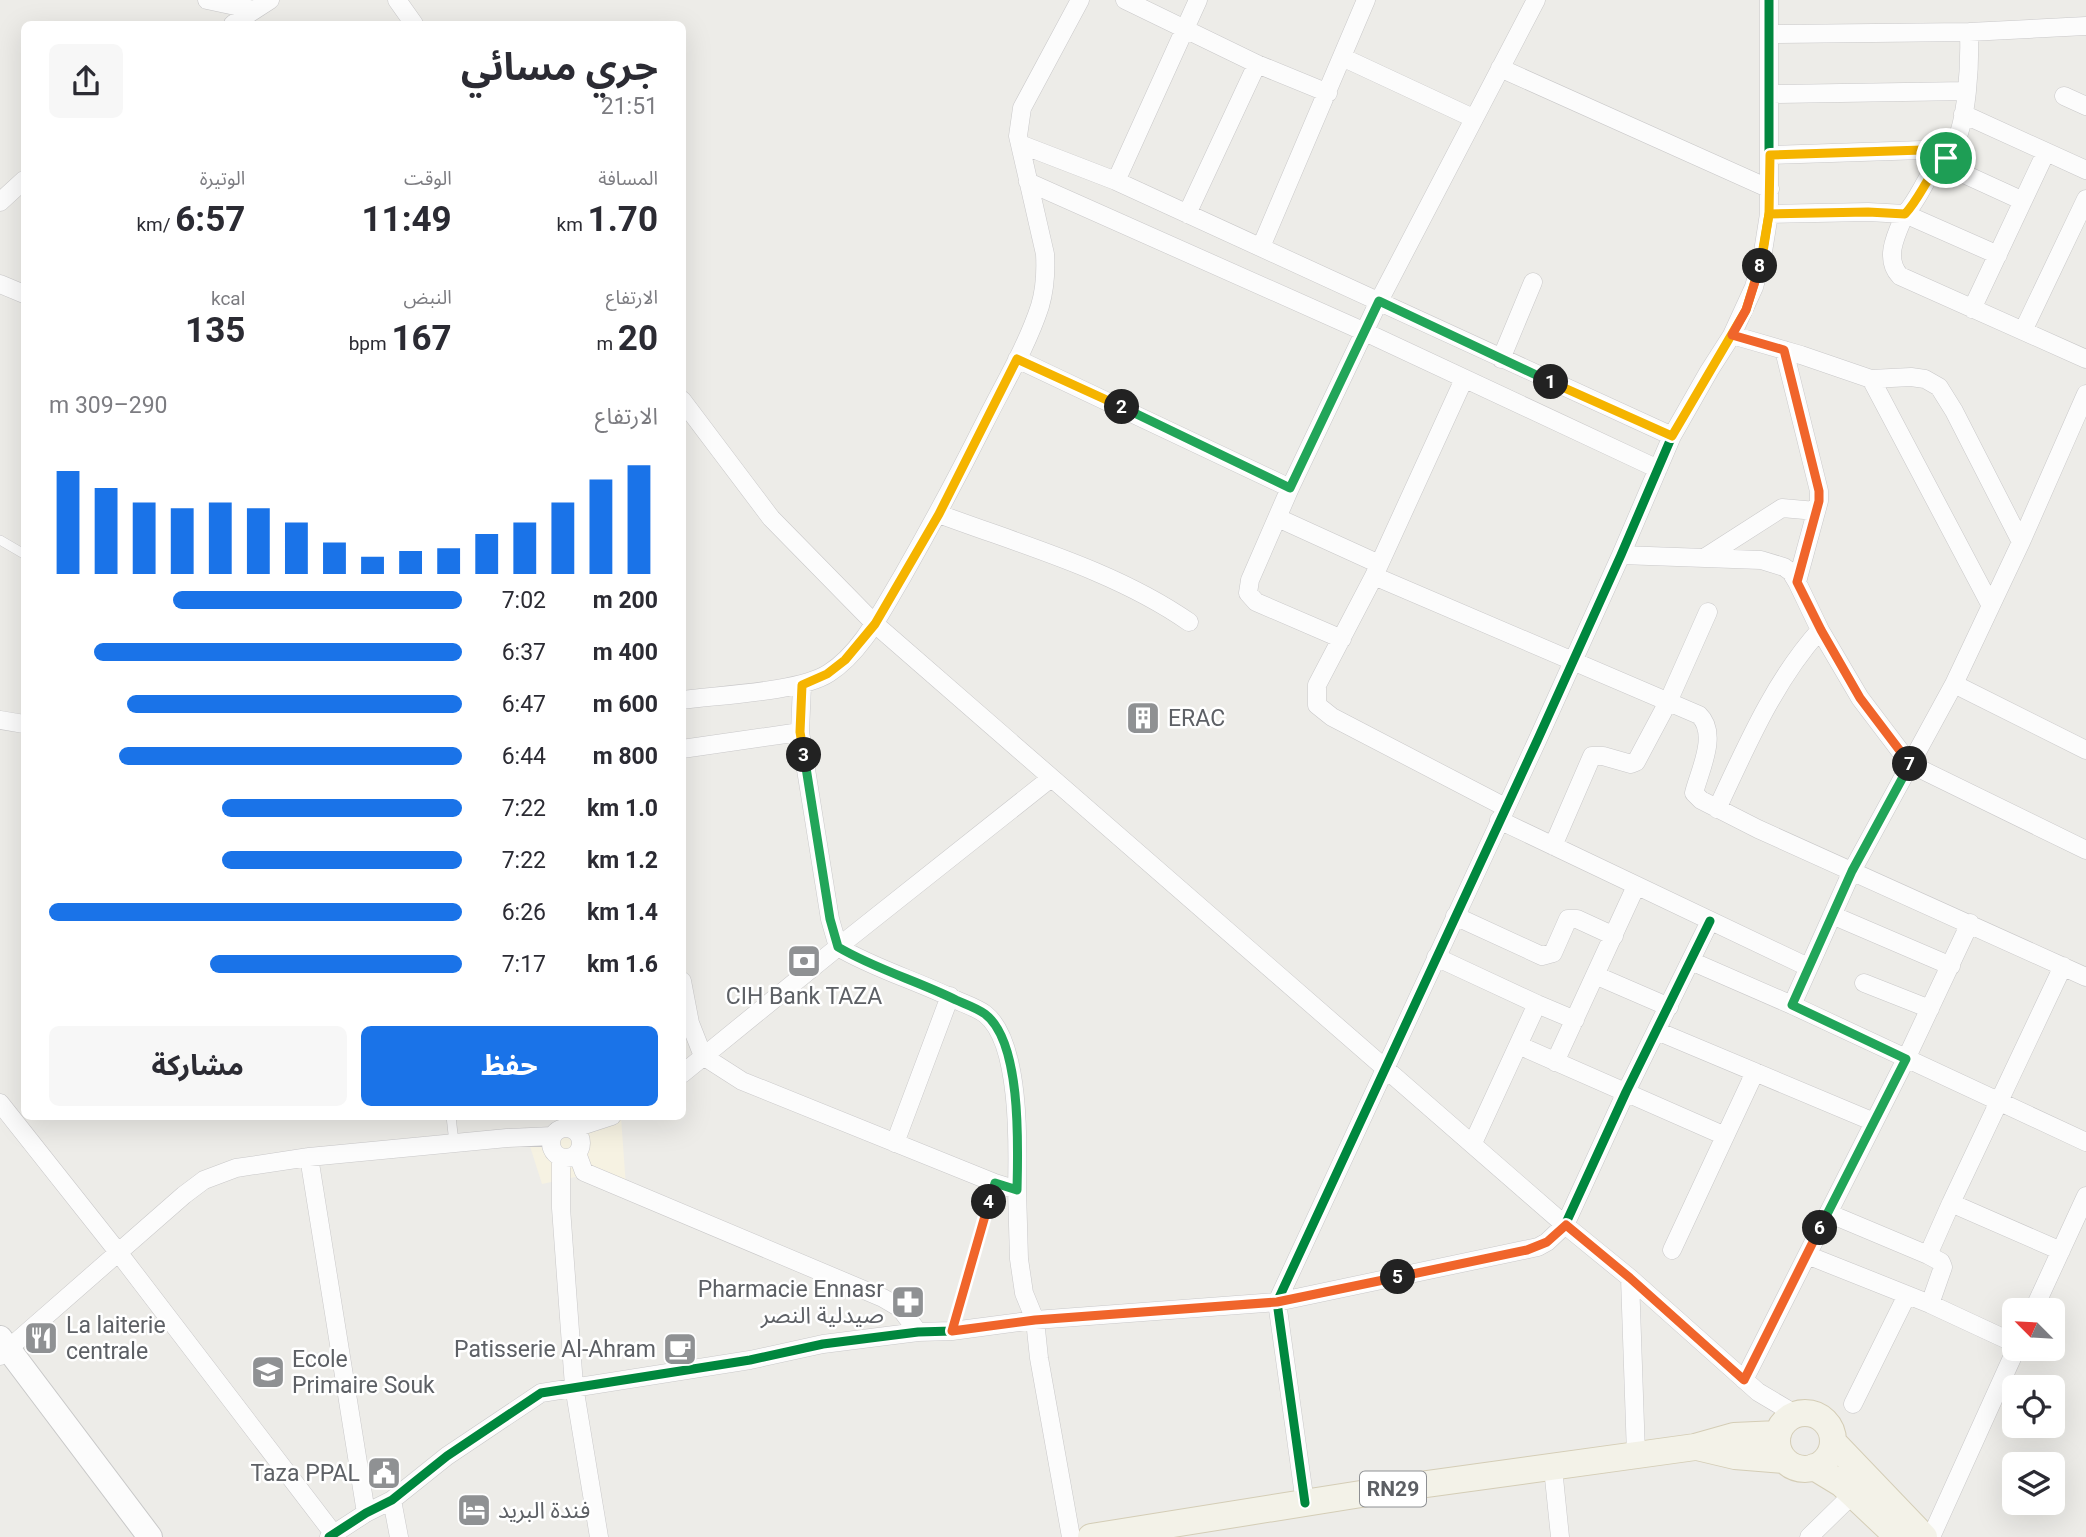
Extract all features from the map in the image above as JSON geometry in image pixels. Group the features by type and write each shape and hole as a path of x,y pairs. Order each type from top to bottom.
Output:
{"main road":[{"name":"RN29","path":"1091,1537 1405,1487 1695,1447 1734,1436 1785,1434 1811,1414 1818,1416 1829,1427 1833,1443 1924,1537"},
{"name":"RN29","path":"1785,1434 1798,1468 1814,1467 1853,1494 1898,1537"},
{"path":"1814,1467 1823,1462 1833,1443"}],"street":[{"path":"208,0 254,10"},
{"path":"238,21 270,0"},
{"path":"397,0 412,21"},
{"path":"686,699 802,685 827,674 845,660 875,624 939,514 1017,359 1039,309 1046,272 1045,254 1018,127 1023,108 1080,0"},
{"path":"1125,0 1256,64 1328,93"},
{"path":"1116,181 1198,0"},
{"path":"1261,247 1366,0"},
{"path":"1342,639 1256,602 1248,593 1250,580 1290,488 1379,301 1536,0"},
{"path":"1305,1503 1277,1302 1621,555 1672,436 1732,335 1754,287 1769,214 1769,0"},
{"path":"1770,34 1969,32 2086,26"},
{"path":"2059,27 2086,39"},
{"path":"1969,32 1970,68 1958,136 1953,149 1940,163 1905,214 1893,247 1892,257 1896,272 1910,281 2086,359"},
{"path":"1342,57 1473,118"},
{"path":"1187,214 1256,64"},
{"path":"1500,68 1770,189"},
{"path":"1770,94 1967,91"},
{"path":"2064,96 2086,106"},
{"path":"1963,114 2086,170"},
{"path":"1020,144 1116,181 1672,436"},
{"path":"1770,155 1953,149"},
{"path":"1972,309 2046,152"},
{"path":"1940,163 2023,201"},
{"path":"1028,182 1365,332 1658,469"},
{"path":"0,202 21,183"},
{"path":"2022,331 2086,199"},
{"path":"1769,214 1905,214 1998,255"},
{"path":"1501,359 1533,282"},
{"path":"0,284 21,293"},
{"path":"1732,335 1871,379 1910,377 1925,379 1939,387 2021,542"},
{"path":"1784,350 1819,491 1797,582"},
{"path":"1017,359 1290,488"},
{"path":"1464,379 1376,570 1317,685 1317,705 1332,717 1502,813 1553,846 1808,967"},
{"path":"1871,379 1990,604"},
{"path":"1792,1005 1852,871 1954,684 2021,542 2086,394"},
{"path":"686,405 771,517 875,624 1630,1278 1758,1392 1785,1434"},
{"path":"1704,558 1782,508 1816,511"},
{"path":"939,514 1111,578 1163,604 1189,622"},
{"path":"1278,518 1376,570 1572,661 1699,715 1704,721 1706,758 1694,793 1700,800 1758,829 2086,977"},
{"path":"1621,555 1761,560 1791,572 1860,698 1910,764 2086,850"},
{"path":"1553,846 1592,756 1603,756 1633,764 1668,702 1708,612"},
{"path":"1717,809 1781,682 1821,630"},
{"path":"1954,684 2086,750"},
{"path":"802,685 800,732 830,919 838,947 858,959 950,996 986,1014 1008,1052 1016,1115 1019,1259 1024,1293 1035,1320 1039,1359 1071,1537"},
{"path":"0,720 21,724"},
{"path":"686,748 800,732"},
{"path":"686,1071 1051,778"},
{"path":"1555,1062 1636,886"},
{"path":"1832,915 1951,966"},
{"path":"1455,916 1542,956 1553,953 1569,919 1577,919 1614,936"},
{"path":"0,1102 118,1252 333,1536 366,1513 392,1500 447,1456 541,1393 750,1360 823,1344 918,1332 952,1331 1035,1320 1277,1302 1527,1250 1547,1242 1566,1225 1626,1092 1710,921"},
{"path":"1744,1380 1906,1059 1970,923"},
{"path":"1436,957 1575,1020"},
{"path":"1691,961 2086,1142"},
{"path":"1928,1255 2063,967"},
{"path":"1595,975 1669,1007"},
{"path":"1864,983 1930,1009"},
{"path":"895,1143 950,996"},
{"path":"686,1002 690,1023 703,1056 742,1081 1017,1190"},
{"path":"1473,1143 1537,1004"},
{"path":"1657,1031 1874,1122"},
{"path":"1518,1045 1725,1136"},
{"path":"1672,1250 1755,1072"},
{"path":"150,1537 3,1347 204,1180 236,1168 309,1157 553,1136 563,1128 572,1129 599,1120"},
{"path":"572,1129 580,1138 580,1146 569,1155 561,1208 574,1386 600,1537"},
{"path":"553,1136 553,1151 569,1155 584,1172 883,1298 900,1308 918,1332"},
{"path":"309,1157 366,1513"},
{"path":"2039,1298 2086,1196"},
{"path":"1951,1203 2061,1251"},
{"path":"1828,1213 1938,1260 1943,1267 1930,1304"},
{"path":"1807,1255 1930,1304 2002,1337"},
{"path":"1630,1278 1636,1455"},
{"path":"1853,1404 1907,1295"},
{"path":"1931,1537 2009,1362"},
{"path":"1553,1468 1560,1537"},
{"path":"1809,1537 1853,1494"},
{"path":"392,1500 399,1537"}],"lane":[{"path":"0,540 21,552"},
{"path":"451,1120 454,1143"},
{"path":"952,1331 995,1183"}],"shaded area":[{"path":"597,1120 621,1120 626,1187 594,1173 542,1184 527,1137"}],"cycle path":[{"path":"1305,1503 1277,1302 1537,741 1672,436 1732,335 1754,287 1769,214 1769,0"},
{"path":"329,1537 392,1500 447,1456 541,1393 750,1360 823,1344 918,1332 952,1331 1035,1320 1277,1302 1538,1247 1565,1225 1626,1092 1710,921"}],"place":[{"name":"ERAC","path":"1143,718"},
{"name":"CIH Bank TAZA","path":"804,961"},
{"name":"Pharmacie Ennasr صيدلية النصر","path":"908,1302"},
{"name":"La laiterie centrale","path":"41,1338"},
{"name":"Patisserie Al-Ahram","path":"680,1349"},
{"name":"Ecole Primaire Souk","path":"268,1372"},
{"name":"Taza PPAL","path":"384,1473"},
{"name":"فندة البريد","path":"474,1510"}],"route":[{"path":"1946,158 1929,176 1905,214 1769,214 1762,258 1746,310 1672,436 1379,301 1290,488 1017,359 939,514 875,624 845,660 827,674 802,685 800,732 830,919 838,947 858,959 950,996 986,1014 1008,1052 1016,1115 1017,1190 995,1183 952,1331 1035,1320 1277,1302 1527,1250 1547,1242 1566,1225 1744,1380 1906,1059 1792,1005 1852,871 1910,764 1860,698 1797,582 1819,501 1819,491 1784,350 1732,335 1746,310 1754,287 1762,258 1769,214 1770,155 1953,149 1946,158"}]}
